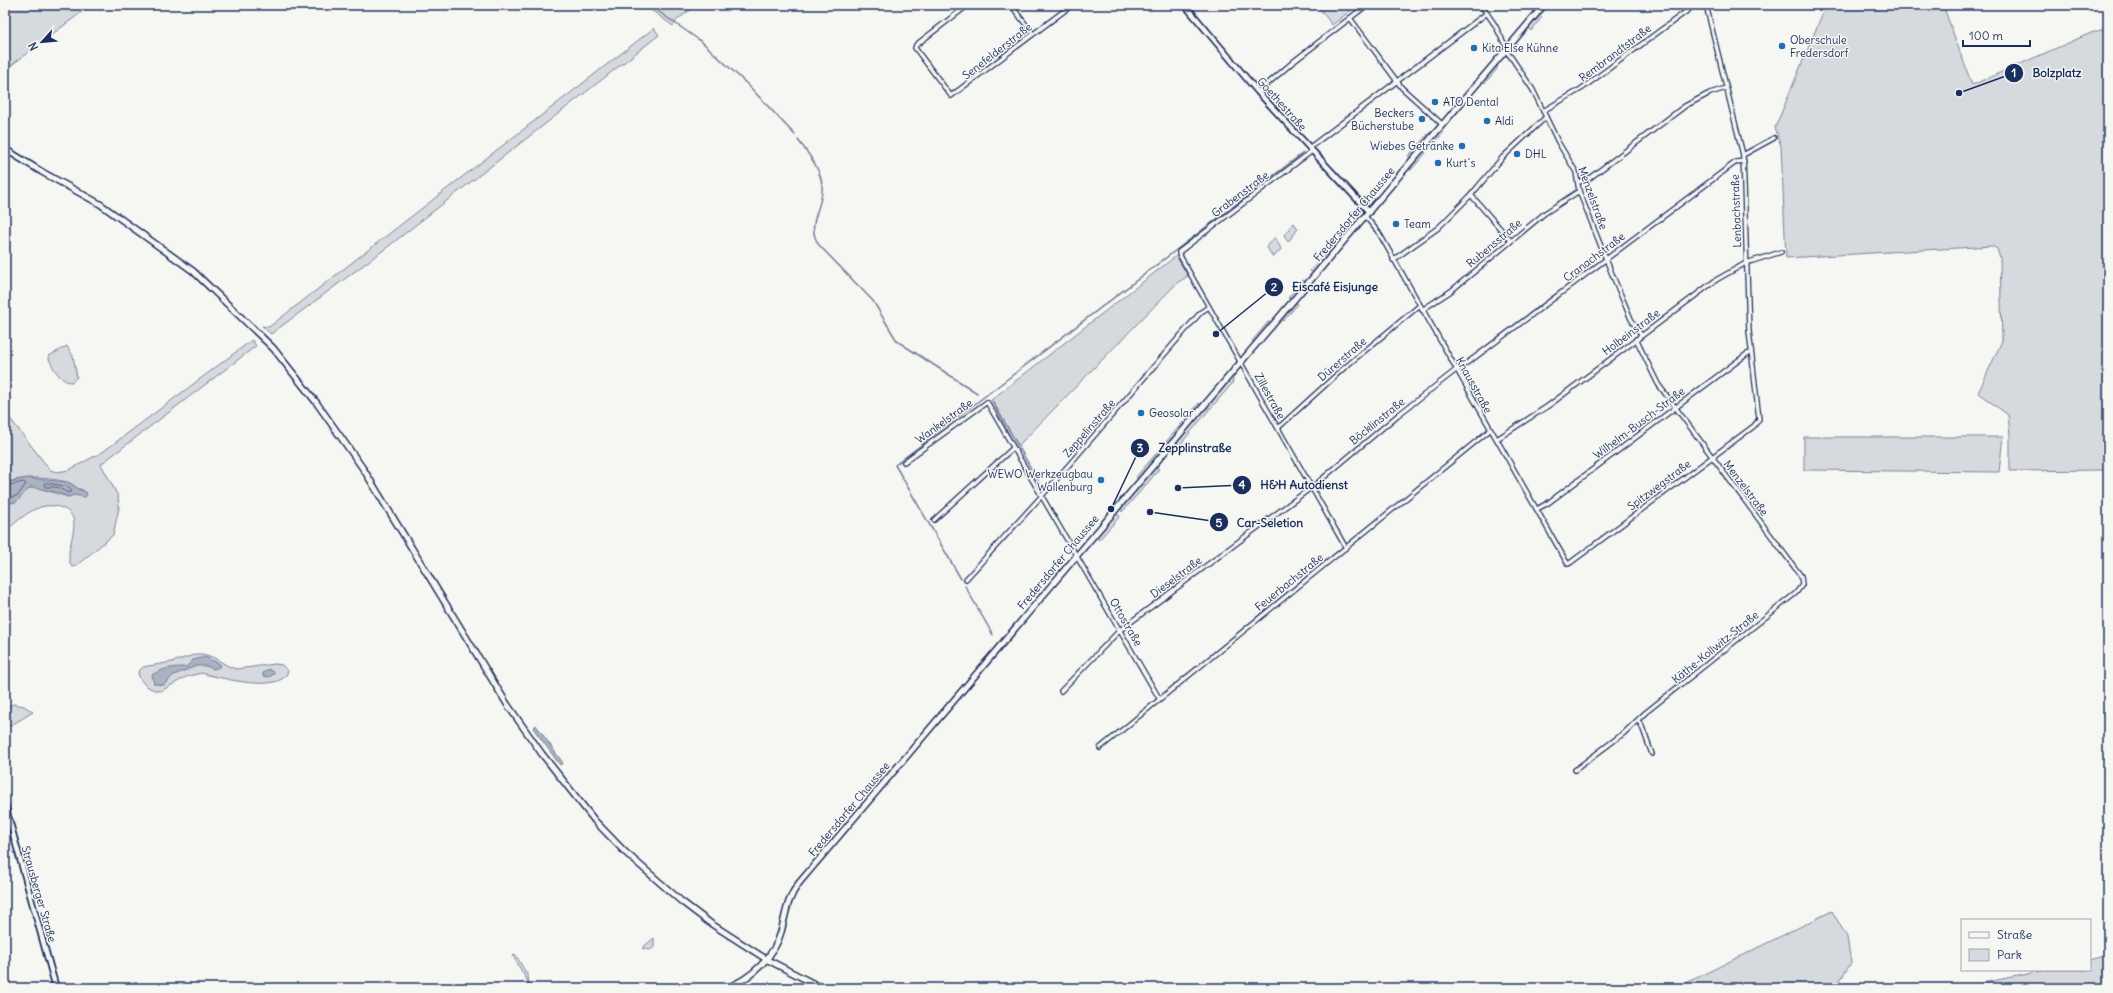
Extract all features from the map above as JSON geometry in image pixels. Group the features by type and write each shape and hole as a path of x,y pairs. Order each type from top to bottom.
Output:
{"main road":[{"name":"Fredersdorfer Chaussee","path":"726,988 748,978 766,959 776,944 788,900 799,883 1544,5"},
{"path":"5,149 100,204 193,271 273,348 316,402 364,470 507,704 568,788 595,821 625,852 681,901 710,923 766,959 822,988"}],"street":[{"name":"Senefelderstraße","path":"968,5 916,45 915,48 951,96 1072,5"},
{"path":"1011,5 1033,34"},
{"name":"Goethestraße","path":"1185,5 1258,92 1311,149 1367,214"},
{"path":"1258,92 1293,62 1367,5"},
{"name":"Menzelstraße","path":"1481,5 1495,25 1507,50 1521,71 1576,172 1579,191 1631,319 1642,335"},
{"name":"Rembrandtstraße","path":"1543,111 1581,89 1695,5"},
{"name":"Lenbachstraße","path":"1706,5 1744,161 1746,263 1751,353 1759,419"},
{"name":"Grabenstraße","path":"1179,252 1487,13"},
{"path":"1350,18 1402,88 1442,125"},
{"path":"1578,182 1587,180 1685,106 1710,92 1726,88"},
{"path":"1393,260 1438,228 1471,195 1503,157 1546,117"},
{"path":"1743,155 1774,138"},
{"name":"Cranachstraße","path":"1456,370 1736,162 1744,161"},
{"name":"Rubensstraße","path":"1422,310 1451,291 1545,214 1579,191"},
{"path":"1471,195 1511,241"},
{"name":"Knausstraße","path":"1367,214 1568,564"},
{"name":"Zillestraße","path":"1179,252 1346,548"},
{"name":"Holbeinstraße","path":"1497,439 1532,418 1716,280 1746,263 1781,252"},
{"name":"Dürerstraße","path":"1278,428 1344,368 1419,306"},
{"name":"Zeppelinstraße","path":"966,579 1042,496 1202,312 1210,307"},
{"name":"Menzelstraße","path":"1636,339 1655,378 1801,576 1802,586"},
{"name":"Wilhelm-Busch-Straße","path":"1537,509 1548,503 1747,354 1751,353"},
{"name":"Böcklinstraße","path":"1311,487 1398,415 1456,370"},
{"name":"Wankelstraße","path":"904,462 987,402 1076,556"},
{"name":"Spitzwegstraße","path":"1568,564 1754,426 1759,419"},
{"name":"Feuerbachstraße","path":"1100,748 1159,698 1490,430"},
{"path":"934,520 1013,448"},
{"name":"Dieselstraße","path":"1061,691 1120,630 1311,487"},
{"name":"Ottostraße","path":"1076,556 1159,698"},
{"name":"Käthe-Kollwitz-Straße","path":"1575,770 1796,593 1802,586"},
{"path":"1638,721 1652,754"},
{"name":"Strausberger Straße","path":"5,805 56,988"}],"green space":[{"path":"5,5 91,5 5,70"},
{"path":"644,5 697,5 678,19 673,26"},
{"path":"1317,5 1358,5 1332,25"},
{"path":"1826,5 1943,5 1972,85 2091,33 2108,28 2108,470 2010,471 2010,435 2008,415 1978,393 2002,341 2000,258 1997,249 1992,246 1786,258 1781,146 1775,128"},
{"path":"1539,15 1542,17 1531,31 1528,27"},
{"path":"654,28 659,35 385,249 271,334 262,326 269,327"},
{"path":"1498,63 1497,69 1485,83 1483,80"},
{"path":"1436,129 1412,158 1408,156 1429,133"},
{"path":"1440,131 1443,133 1429,149 1427,146"},
{"path":"1423,151 1426,153 1410,171 1413,163"},
{"path":"1294,223 1298,229 1288,242 1284,235"},
{"path":"1275,237 1281,249 1273,258 1267,247"},
{"path":"1330,249 1332,251 1314,273 1310,271"},
{"path":"1176,256 1188,276 1177,283 1016,448 991,400"},
{"path":"1303,280 1306,282 1290,299 1288,298"},
{"path":"1295,302 1298,304 1283,321 1281,318"},
{"path":"1269,321 1271,324 1255,342 1252,341"},
{"path":"252,340 256,346 101,464 118,496 119,508 113,535 76,566 72,567 69,560 74,527 73,519 70,513 62,508 46,506 38,508 31,511 5,531 5,504 18,500 27,489 36,487 68,497 83,490 67,482 44,478 20,479 5,483 5,412 50,470 57,472 69,470 104,451"},
{"path":"67,346 73,356 77,377 72,382 68,382 61,378 49,359 49,356"},
{"path":"1234,374 1232,384 1210,409 1207,406"},
{"path":"1199,403 1200,407 1187,421 1185,419"},
{"path":"1206,407 1209,410 1174,452 1171,447"},
{"path":"1183,422 1184,425 1169,443 1165,443"},
{"path":"1804,437 2003,437 1999,472 1804,470"},
{"path":"1160,449 1162,451 1139,479 1136,477"},
{"path":"1154,467 1159,469 1146,485 1142,482"},
{"path":"1141,483 1145,486 1122,512 1120,507"},
{"path":"1116,514 1120,516 1099,540 1095,537"},
{"path":"197,654 203,654 237,669 275,664 282,665 288,671 283,678 274,682 262,683 220,678 201,673 186,677 161,691 153,690 146,686 139,676 138,672 143,667 172,662"},
{"path":"13,704 24,706 33,712 5,729 5,708"},
{"path":"1832,911 1847,937 1851,963 1835,988 1688,988 1686,983"},
{"path":"654,938 654,947 650,950 642,948"},
{"path":"515,954 528,976 529,984 513,956"},
{"path":"2108,955 2108,988 1957,988 2042,971 2091,971 2091,960"}],"water":[{"path":"27,478 67,482 86,492 87,495 85,497 74,495 69,497 56,492 31,487 16,502 5,504 5,483"},
{"path":"205,657 220,664 219,667 214,669 206,666 196,666 174,675 164,685 154,684 152,675 168,668 186,667 193,660"},
{"path":"268,669 275,673 269,677 263,676 263,673"},
{"path":"536,725 563,763 560,765 533,728"}],"waterway":[{"path":"649,5 702,42 748,85 795,135"},
{"path":"798,140 815,164 821,178 821,199 814,225 815,238 819,245 873,301 897,341 977,393"},
{"path":"961,579 895,465 1303,153"},
{"path":"993,402 1040,484"},
{"path":"965,586 993,635"}],"place":[{"name":"Oberschule Fredersdorf","path":"1782,46"},
{"name":"Kita Else Kühne","path":"1474,48"},
{"name":"Bolzplatz","path":"1959,93"},
{"name":"ATO Dental","path":"1435,102"},
{"name":"Beckers Bücherstube","path":"1422,119"},
{"name":"Aldi","path":"1487,121"},
{"name":"Wiebes Getränke","path":"1462,146"},
{"name":"DHL","path":"1517,154"},
{"name":"Kurt´s","path":"1438,163"},
{"name":"Team","path":"1396,224"},
{"name":"Eiscafé Eisjunge","path":"1216,334"},
{"name":"Geosolar","path":"1141,413"},
{"name":"WEWO Werkzeugbau Wollenburg","path":"1101,480"},
{"name":"H&H Autodienst","path":"1178,488"},
{"name":"Zepplinstraße","path":"1111,509"},
{"name":"Car-Seletion","path":"1150,512"}]}
